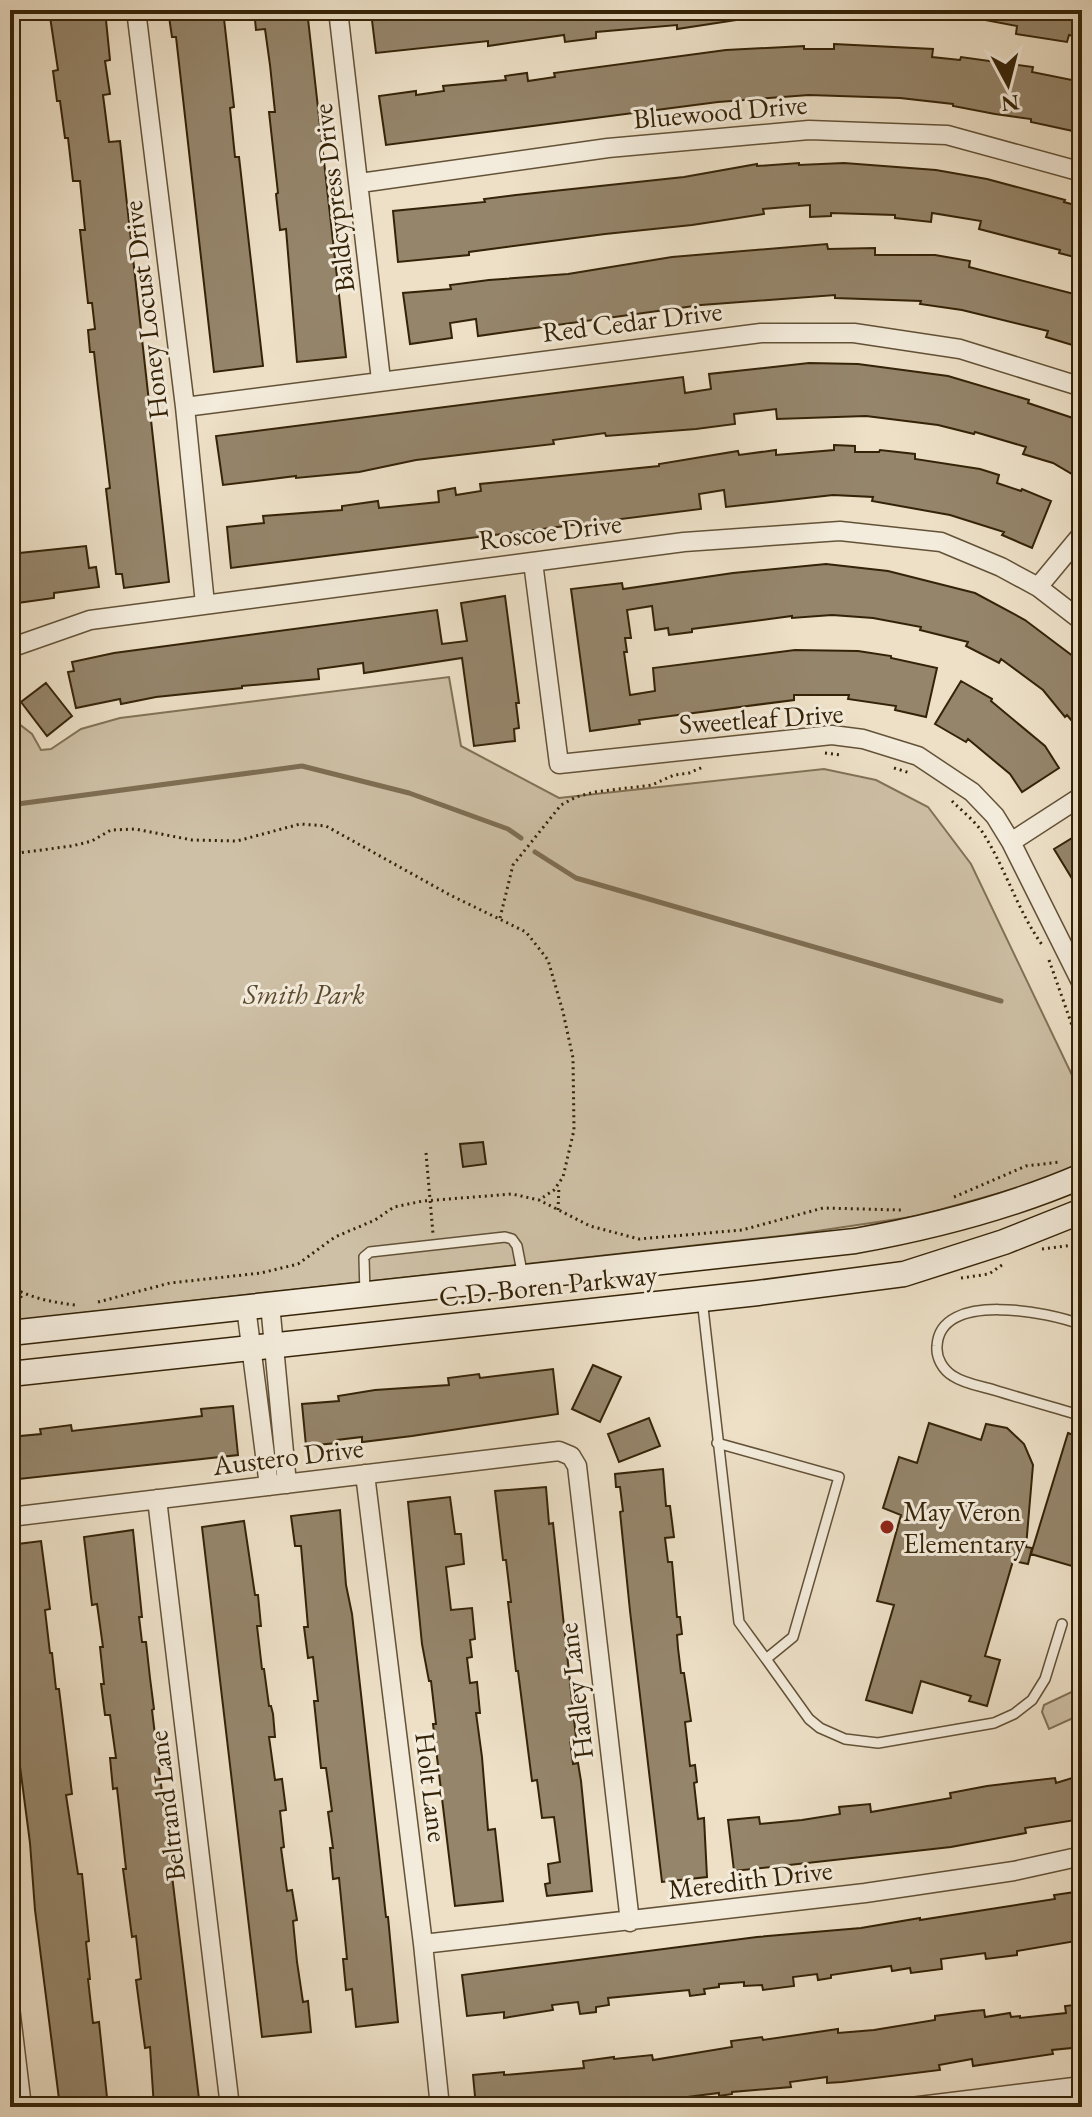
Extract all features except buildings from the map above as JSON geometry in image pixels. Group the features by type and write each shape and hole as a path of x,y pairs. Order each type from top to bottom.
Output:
{"street":[{"name":"Honey Locust Drive","path":"136,10 185,407 205,604"},
{"name":"Baldcypress Drive","path":"338,10 381,380"},
{"name":"Bluewood Drive","path":"360,183 608,148 809,130 947,135 1082,172"},
{"name":"Red Cedar Drive","path":"185,407 761,333 854,333 960,349 1082,387"},
{"name":"Roscoe Drive","path":"10,648 90,620 684,542 840,531 941,542 1001,567 1038,587 1082,621"},
{"path":"1038,587 1082,534"},
{"name":"Sweetleaf Drive","path":"533,562 559,764 832,735 863,739 918,756 972,792 995,816 1082,984"},
{"path":"1011,842 1082,796"},
{"name":"C.D. Boren Parkway","path":"10,1333 814,1246 889,1235 946,1222 1054,1188 1073,1169"},
{"name":"C.D. Boren Parkway","path":"10,1374 904,1274 1004,1242 1082,1211"},
{"path":"702,1258 702,1299"},
{"path":"258,1306 278,1485"},
{"name":"Austero Drive","path":"10,1517 559,1451 571,1456"},
{"name":"Hadley Lane","path":"571,1456 577,1466 630,1922"},
{"name":"Holt Lane","path":"365,1474 440,2107"},
{"name":"Beltrand Lane","path":"157,1499 230,2107"},
{"name":"Meredith Drive","path":"423,1944 865,1893 1014,1871 1082,1856"},
{"path":"10,2007 22,2107"},
{"path":"911,2107 965,2104 1082,2086"}],"lane":[{"path":"365,1294 363,1264 364,1257 370,1252 505,1237 512,1239 517,1246 523,1277"},
{"path":"702,1299 739,1622 809,1719 820,1728 845,1739 878,1743 994,1723 1014,1714 1032,1700 1045,1679 1062,1624"},
{"path":"1082,1325 1030,1312 996,1310 963,1314 944,1326 937,1349 941,1364 960,1380 1082,1416"},
{"path":"717,1443 839,1477 793,1637 766,1659"}],"path":[{"path":"819,751 829,755 848,755"},
{"path":"500,919 513,865 561,805 595,792 652,785 705,766"},
{"path":"891,767 920,775"},
{"path":"947,795 981,831 1030,928 1046,950 1082,1046"},
{"path":"10,854 72,846 92,841 111,830 135,829 192,840 237,841 300,824 326,826 526,932 548,960 573,1058 574,1130 563,1177 554,1190 539,1200"},
{"path":"426,1153 434,1245"},
{"path":"944,1200 1026,1166 1073,1169"},
{"path":"558,1210 559,1184"},
{"path":"95,1302 170,1283 261,1273 298,1264 335,1237 375,1220 394,1207 430,1201 512,1194 539,1200 590,1226 639,1239 742,1230 823,1208 907,1210"},
{"path":"10,1286 23,1294 51,1302 81,1305"},
{"path":"10,1312 23,1294"}],"green space":[{"name":"Smith Park","path":"449,677 461,746 559,798 824,769 876,780 928,807 971,864 1082,1096 1082,1165 1039,1182 918,1216 790,1235 10,1321 10,717 32,734 41,750 51,749 81,729 120,718"},
{"path":"1082,1687 1082,1714 1049,1729 1042,1712 1044,1705"}],"waterway":[{"path":"10,805 302,766 409,793 508,829 521,838"},
{"path":"535,852 576,878 1001,1001"}],"place":[{"name":"May Veron Elementary","path":"887,1527"}]}
